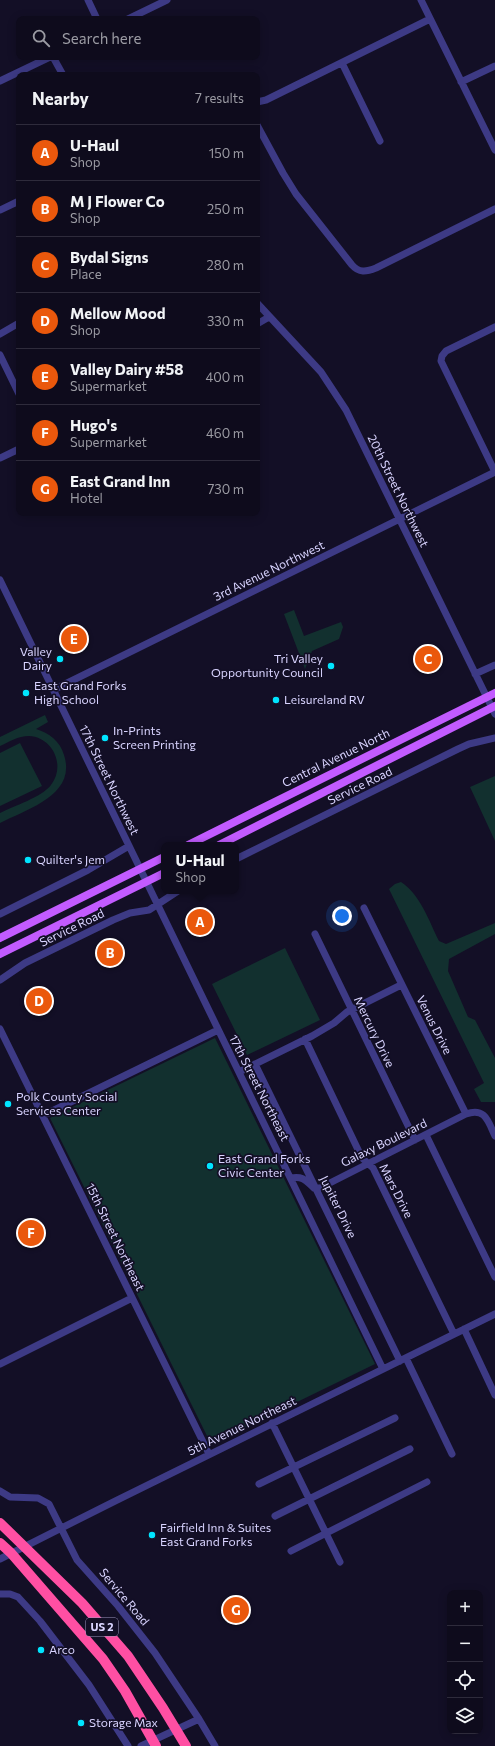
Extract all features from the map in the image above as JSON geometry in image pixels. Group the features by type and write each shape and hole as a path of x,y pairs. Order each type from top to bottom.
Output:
{"highway":[{"name":"US 2","path":"0,1523 82,1603 128,1656 186,1746"},
{"name":"US 2","path":"0,1543 11,1553 103,1659 125,1692 155,1743"}],"main road":[{"name":"Central Avenue North","path":"194,842 495,693"},
{"name":"Central Avenue North","path":"225,842 494,709"},
{"path":"0,938 161,858"},
{"path":"0,954 161,874"}],"street":[{"path":"88,0 96,16"},
{"path":"134,16 167,0"},
{"path":"420,0 495,150"},
{"path":"260,101 266,100 430,19"},
{"path":"1,78 44,60"},
{"path":"53,60 61,72"},
{"path":"342,63 380,141"},
{"path":"462,82 495,66"},
{"path":"260,131 282,173 296,194 352,265 361,272 376,268 495,209"},
{"path":"0,210 16,202"},
{"name":"20th Street Northwest","path":"260,306 321,372 346,410 486,697 494,709"},
{"path":"260,322 269,317"},
{"path":"1,332 16,324"},
{"path":"495,327 446,351 442,356 441,361 495,472"},
{"path":"0,355 16,388"},
{"path":"0,458 16,450"},
{"name":"3rd Avenue Northwest","path":"53,690 495,472"},
{"name":"17th Street Northwest","path":"0,580 2,590 53,690 146,882"},
{"path":"475,674 495,666"},
{"name":"Service Road","path":"239,858 458,749 469,744 495,738"},
{"path":"0,914 88,870 129,846"},
{"name":"17th Street Northeast","path":"146,882 292,1178 383,1369"},
{"name":"Service Road","path":"0,980 16,968 113,920 144,911 173,894"},
{"name":"Venus Drive","path":"364,908 401,986 466,1114"},
{"name":"Mercury Drive","path":"315,934 415,1140"},
{"path":"239,1072 334,1023 351,1010 401,986"},
{"name":"15th Street Northeast","path":"0,1028 209,1454"},
{"path":"44,1115 218,1030"},
{"name":"Mars Drive","path":"305,1039 362,1158 373,1168 454,1334"},
{"name":"Jupiter Drive","path":"255,1064 316,1189 452,1454"},
{"path":"466,1114 475,1111 480,1112 486,1119 495,1136"},
{"name":"Galaxy Boulevard","path":"316,1189 466,1114"},
{"path":"426,1135 495,1277"},
{"path":"292,1178 304,1179 316,1189"},
{"path":"0,1364 132,1298"},
{"name":"5th Avenue Northeast","path":"0,1559 209,1454 495,1314"},
{"path":"464,1329 495,1395"},
{"path":"259,1484 395,1418"},
{"path":"272,1423 340,1562"},
{"path":"275,1516 310,1500 410,1449"},
{"path":"291,1551 427,1482"},
{"name":"Service Road","path":"0,1491 10,1497 38,1498 49,1504 77,1560 118,1606 152,1648 200,1719 215,1746"},
{"path":"0,1594 10,1594 18,1598 40,1621 90,1685 128,1746"},
{"path":"141,1746 155,1743 176,1729 200,1719"}],"green space":[{"path":"294,610 304,636 341,622 343,627 339,639 312,651 305,669 284,614"},
{"path":"45,715 48,722 36,729 53,738 60,746 64,755 66,769 63,781 57,790 47,799 36,806 0,823 0,813 27,801 51,785 57,769 57,761 55,754 45,741 25,736 0,746 0,737"},
{"path":"20,743 42,786 0,806 0,753"},
{"path":"495,776 495,841 470,787"},
{"path":"401,882 414,893 428,917 439,941 446,944 495,923 495,934 449,959 448,971 468,1017 475,1020 495,1058 495,1102 481,1102 474,1089 484,1083 389,889 395,884"},
{"path":"285,948 320,1020 247,1055 212,984"},
{"path":"215,1038 375,1364 211,1444 50,1118"}],"place":[{"name":"Valley Dairy #58","path":"74,639"},
{"name":"Valley Dairy","path":"60,659"},
{"name":"Bydal Signs","path":"428,659"},
{"name":"Tri Valley Opportunity Council","path":"331,666"},
{"name":"East Grand Forks High School","path":"26,693"},
{"name":"Leisureland RV","path":"276,700"},
{"name":"In-Prints Screen Printing","path":"105,738"},
{"name":"Quilter's Jem","path":"28,860"},
{"name":"U-Haul","path":"200,922"},
{"name":"M J Flower Co","path":"110,953"},
{"name":"Mellow Mood","path":"39,1001"},
{"name":"Polk County Social Services Center","path":"8,1104"},
{"name":"East Grand Forks Civic Center","path":"210,1166"},
{"name":"Hugo's","path":"31,1233"},
{"name":"Fairfield Inn & Suites East Grand Forks","path":"152,1535"},
{"name":"East Grand Inn","path":"236,1610"},
{"name":"Arco","path":"41,1650"},
{"name":"Storage Max","path":"81,1723"}]}
